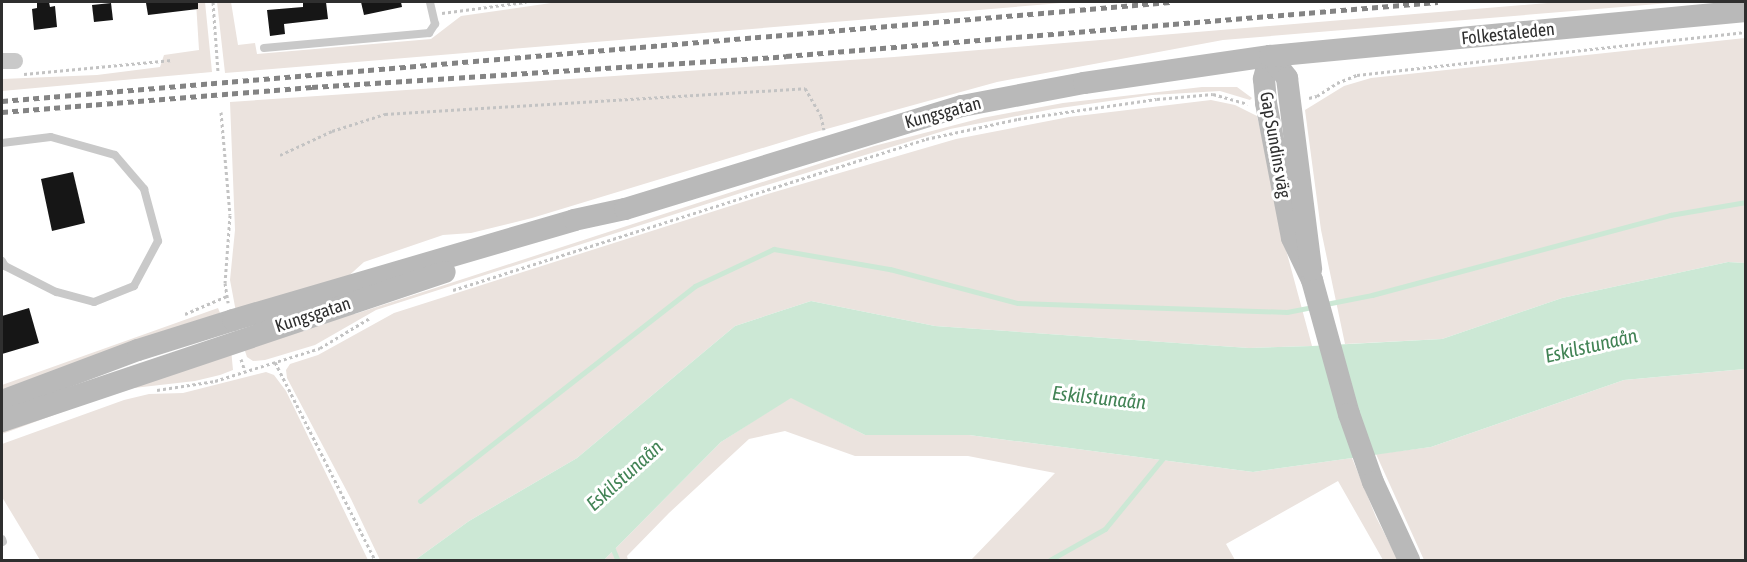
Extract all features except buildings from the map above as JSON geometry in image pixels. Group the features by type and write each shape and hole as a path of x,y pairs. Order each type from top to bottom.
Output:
{"main road":[{"name":"Folkestaleden","path":"1270,56 1746,11"},
{"name":"Kungsgatan","path":"2,421 236,330 576,229 625,209 962,106 1084,83 1270,56"},
{"name":"Gap Sundins väg","path":"1270,56 1287,78 1309,234 1314,288 1349,414 1373,482 1409,561"},
{"name":"Kungsgatan","path":"2,401 138,350 236,330"}],"lane":[{"path":"264,48 429,33 435,24 430,2"},
{"path":"2,143 51,137 115,155 144,189 158,241 134,286 94,302 56,292 5,266 2,261"}],"path":[{"path":"213,2 218,71"},
{"path":"434,13 526,2"},
{"path":"1303,99 1317,96 1337,83 1357,75 1746,32"},
{"path":"11,65 172,60"},
{"path":"280,155 332,131 385,114 805,88 821,116 828,147"},
{"path":"442,293 800,178 949,134 1064,111 1157,99 1213,94 1254,104"},
{"path":"221,112 230,215 225,283 245,371"},
{"path":"151,390 200,384 275,362 332,343 378,315"},
{"path":"275,362 375,561"}],"shaded area":[{"path":"196,2 205,2 212,72 2,91 2,79 97,75 160,67 164,55 199,50"},
{"path":"217,2 231,2 238,45 255,43 257,54 431,39 461,16 558,2 1074,2 225,73"},
{"path":"1559,2 1682,2 1223,40 997,82 812,133 532,218 471,233 443,235 364,262 344,280 236,312 230,280 235,230 230,102 894,57"},
{"path":"1745,38 1745,263 1728,262 1562,298 1442,339 1345,344 1321,230 1305,110 1344,86 1371,78"},
{"path":"1202,87 1237,87 1252,98 1250,100 1220,91 1152,95 1053,109 950,129 747,191 376,310 315,345 265,360 253,361 247,357 244,348 341,314 355,314 874,146 982,118 1063,103"},
{"path":"1211,100 1235,105 1257,116 1279,205 1285,246 1312,346 1249,348 935,326 811,301 735,326 577,458 469,521 415,560 380,560 351,499 287,378 286,370 290,364 318,355 394,313 771,193 956,139 1069,117"},
{"path":"218,308 220,313 2,393 2,385"},
{"path":"231,349 233,370 220,375 195,381 125,389 2,434 2,429"},
{"path":"1745,369 1745,560 1424,560 1376,454 1431,447 1624,380"},
{"path":"266,372 274,375 286,391 368,560 40,560 2,497 2,444 124,400 149,394 183,393"},
{"path":"791,397 865,435 969,435 1253,472 1352,458 1376,517 1398,560 1383,560 1338,481 1226,544 1235,560 971,560 1055,473 968,456 855,456 785,431 749,439 669,513 627,556 628,560 604,560 721,442"}],"water":[{"name":"Eskilstunaån","path":"1728,262 1745,263 1745,369 1624,380 1431,447 1253,472 969,435 865,435 791,398 721,442 604,560 415,560 469,521 577,458 735,326 811,301 935,326 1249,348 1312,346 1442,339 1562,298"}],"waterway":[{"path":"1326,304 1372,295 1670,215 1746,202"},
{"path":"420,501 695,286 774,249 890,269 1018,303 1287,312 1312,307"},
{"path":"1050,560 1105,529 1164,457"},
{"path":"612,546 618,560"}],"railway":[{"path":"2,101 1170,2"},
{"path":"2,112 312,87 786,56 1438,2"}]}
